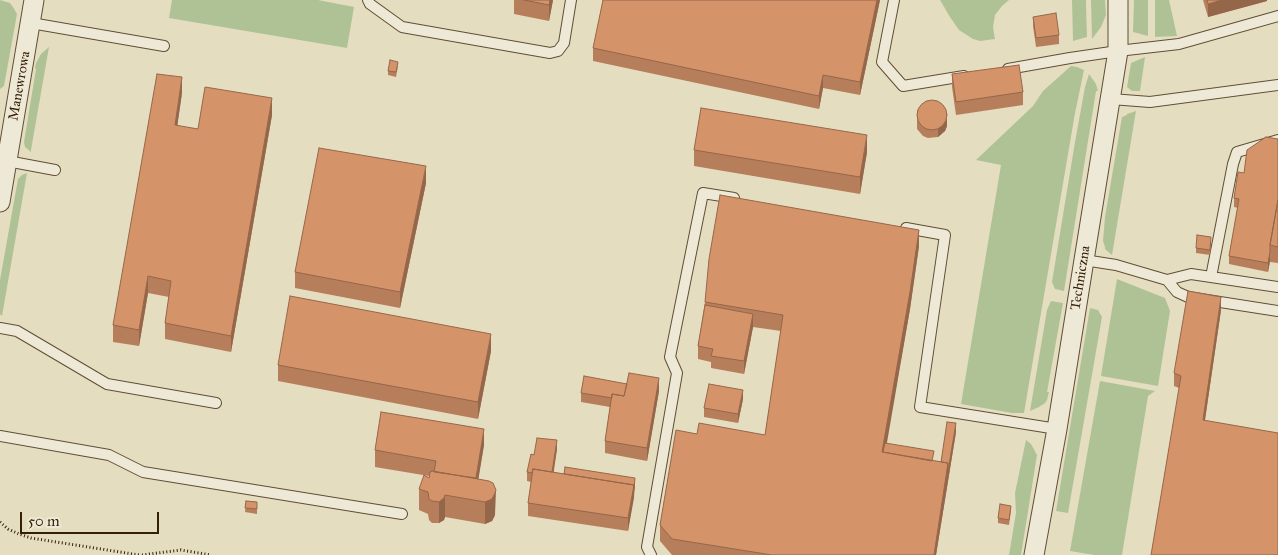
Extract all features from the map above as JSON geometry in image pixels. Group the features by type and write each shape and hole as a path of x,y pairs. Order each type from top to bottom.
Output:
{"street":[{"name":"Manewrowa","path":"0,202 34,0"},
{"name":"Techniczna","path":"1034,555 1058,429 1118,51 1118,0"}],"lane":[{"path":"368,0 370,4 402,28 550,53 558,51 564,43 572,0"},
{"path":"894,0 882,62 903,86 979,74"},
{"path":"998,71 1070,58 1179,44 1278,16"},
{"path":"31,23 164,46"},
{"path":"1110,99 1150,102 1278,85"},
{"path":"1211,277 1237,152 1278,140"},
{"path":"6,162 55,170"},
{"path":"651,555 647,547 677,373 670,357 704,193 742,200"},
{"path":"897,227 946,235 920,407 1058,429"},
{"path":"1084,260 1115,265 1167,280 1191,274 1278,287"},
{"path":"1167,280 1177,292 1188,297 1278,311"},
{"path":"0,328 17,331 107,384 216,403"},
{"path":"0,436 109,455 143,472 402,514"}],"path":[{"path":"0,522 30,538 141,555 181,550 211,555"}],"green space":[{"path":"0,0 10,3 17,14 4,86 0,89"},
{"path":"172,0 318,0 354,7 347,48 169,18"},
{"path":"940,0 1009,0 995,15 993,27 995,39 980,41 959,30"},
{"path":"1072,0 1086,0 1087,37 1073,41"},
{"path":"1091,0 1105,0 1106,15 1101,27 1092,39"},
{"path":"1134,0 1148,0 1148,36 1133,32"},
{"path":"1155,0 1169,0 1177,36 1155,37"},
{"path":"49,47 31,152 25,147 24,142 35,68 41,54"},
{"path":"1145,57 1140,91 1132,91 1127,87 1131,63"},
{"path":"1071,66 1084,70 1024,413 1012,413 961,404 1001,165 976,160 1033,106 1043,91"},
{"path":"1089,74 1096,84 1098,91 1096,91 1064,291 1055,289 1052,282 1075,142"},
{"path":"1136,111 1112,255 1105,249 1103,241 1105,217 1122,117"},
{"path":"27,173 2,316 0,314 0,280 18,179"},
{"path":"1117,279 1165,298 1170,311 1158,386 1101,376"},
{"path":"1051,301 1063,303 1047,392 1049,392 1045,403 1030,411 1047,310"},
{"path":"1090,308 1098,310 1102,317 1068,513 1056,511"},
{"path":"1100,381 1155,391 1148,396 1122,555 1094,555 1070,551"},
{"path":"1026,440 1031,444 1037,455 1021,555 1009,555 1016,513 1015,493"}],"building":[{"path":"524,0 550,0 549,5"},
{"path":"603,0 877,0 860,82 823,75 819,96 593,48"},
{"path":"1207,0 1222,0 1208,4"},
{"path":"1056,13 1059,35 1036,38 1033,17"},
{"path":"390,60 398,62 396,72 388,71"},
{"path":"1019,65 1023,92 956,102 952,74"},
{"path":"157,74 182,77 175,125 198,129 205,87 272,98 231,336 165,323 171,281 148,276 139,330 113,325"},
{"path":"932,100 938,101 946,109 946,121 938,129 932,130 926,129 918,121 917,115 918,109 926,101"},
{"path":"701,108 867,135 860,177 694,150"},
{"path":"1266,137 1278,139 1278,200 1268,263 1229,256 1239,199 1234,198 1238,172 1244,173 1247,150"},
{"path":"319,148 426,166 400,292 295,272"},
{"path":"720,195 919,230 882,452 948,463 934,555 772,555 672,539 660,525 676,430 697,434 699,423 765,435 783,315 705,302 709,259"},
{"path":"1278,200 1278,247 1270,245"},
{"path":"1197,235 1211,237 1210,250 1196,248"},
{"path":"1188,291 1221,297 1203,420 1278,433 1278,555 1151,555 1181,376 1174,373"},
{"path":"290,296 491,334 478,402 278,365"},
{"path":"705,305 753,314 744,361 711,356 713,349 698,346"},
{"path":"629,373 659,378 647,448 605,441 612,394 624,396"},
{"path":"584,376 627,384 624,396 612,394 612,398 581,393"},
{"path":"709,384 743,390 738,414 704,408"},
{"path":"381,412 484,429 476,478 434,472 436,461 375,450"},
{"path":"947,422 956,423 948,471 948,463 941,462"},
{"path":"537,438 557,440 552,472 533,469 532,473 527,472 531,454 534,455"},
{"path":"885,443 934,451 932,461 883,452"},
{"path":"565,467 635,478 634,489 634,485 564,474"},
{"path":"533,469 634,485 628,518 528,503"},
{"path":"430,472 489,481 493,483 496,490 492,499 485,502 445,495 439,502 432,501 429,499 428,492 419,489 424,475 429,478"},
{"path":"246,501 257,502 257,509 245,508"},
{"path":"1000,504 1011,506 1009,520 998,518"}]}
